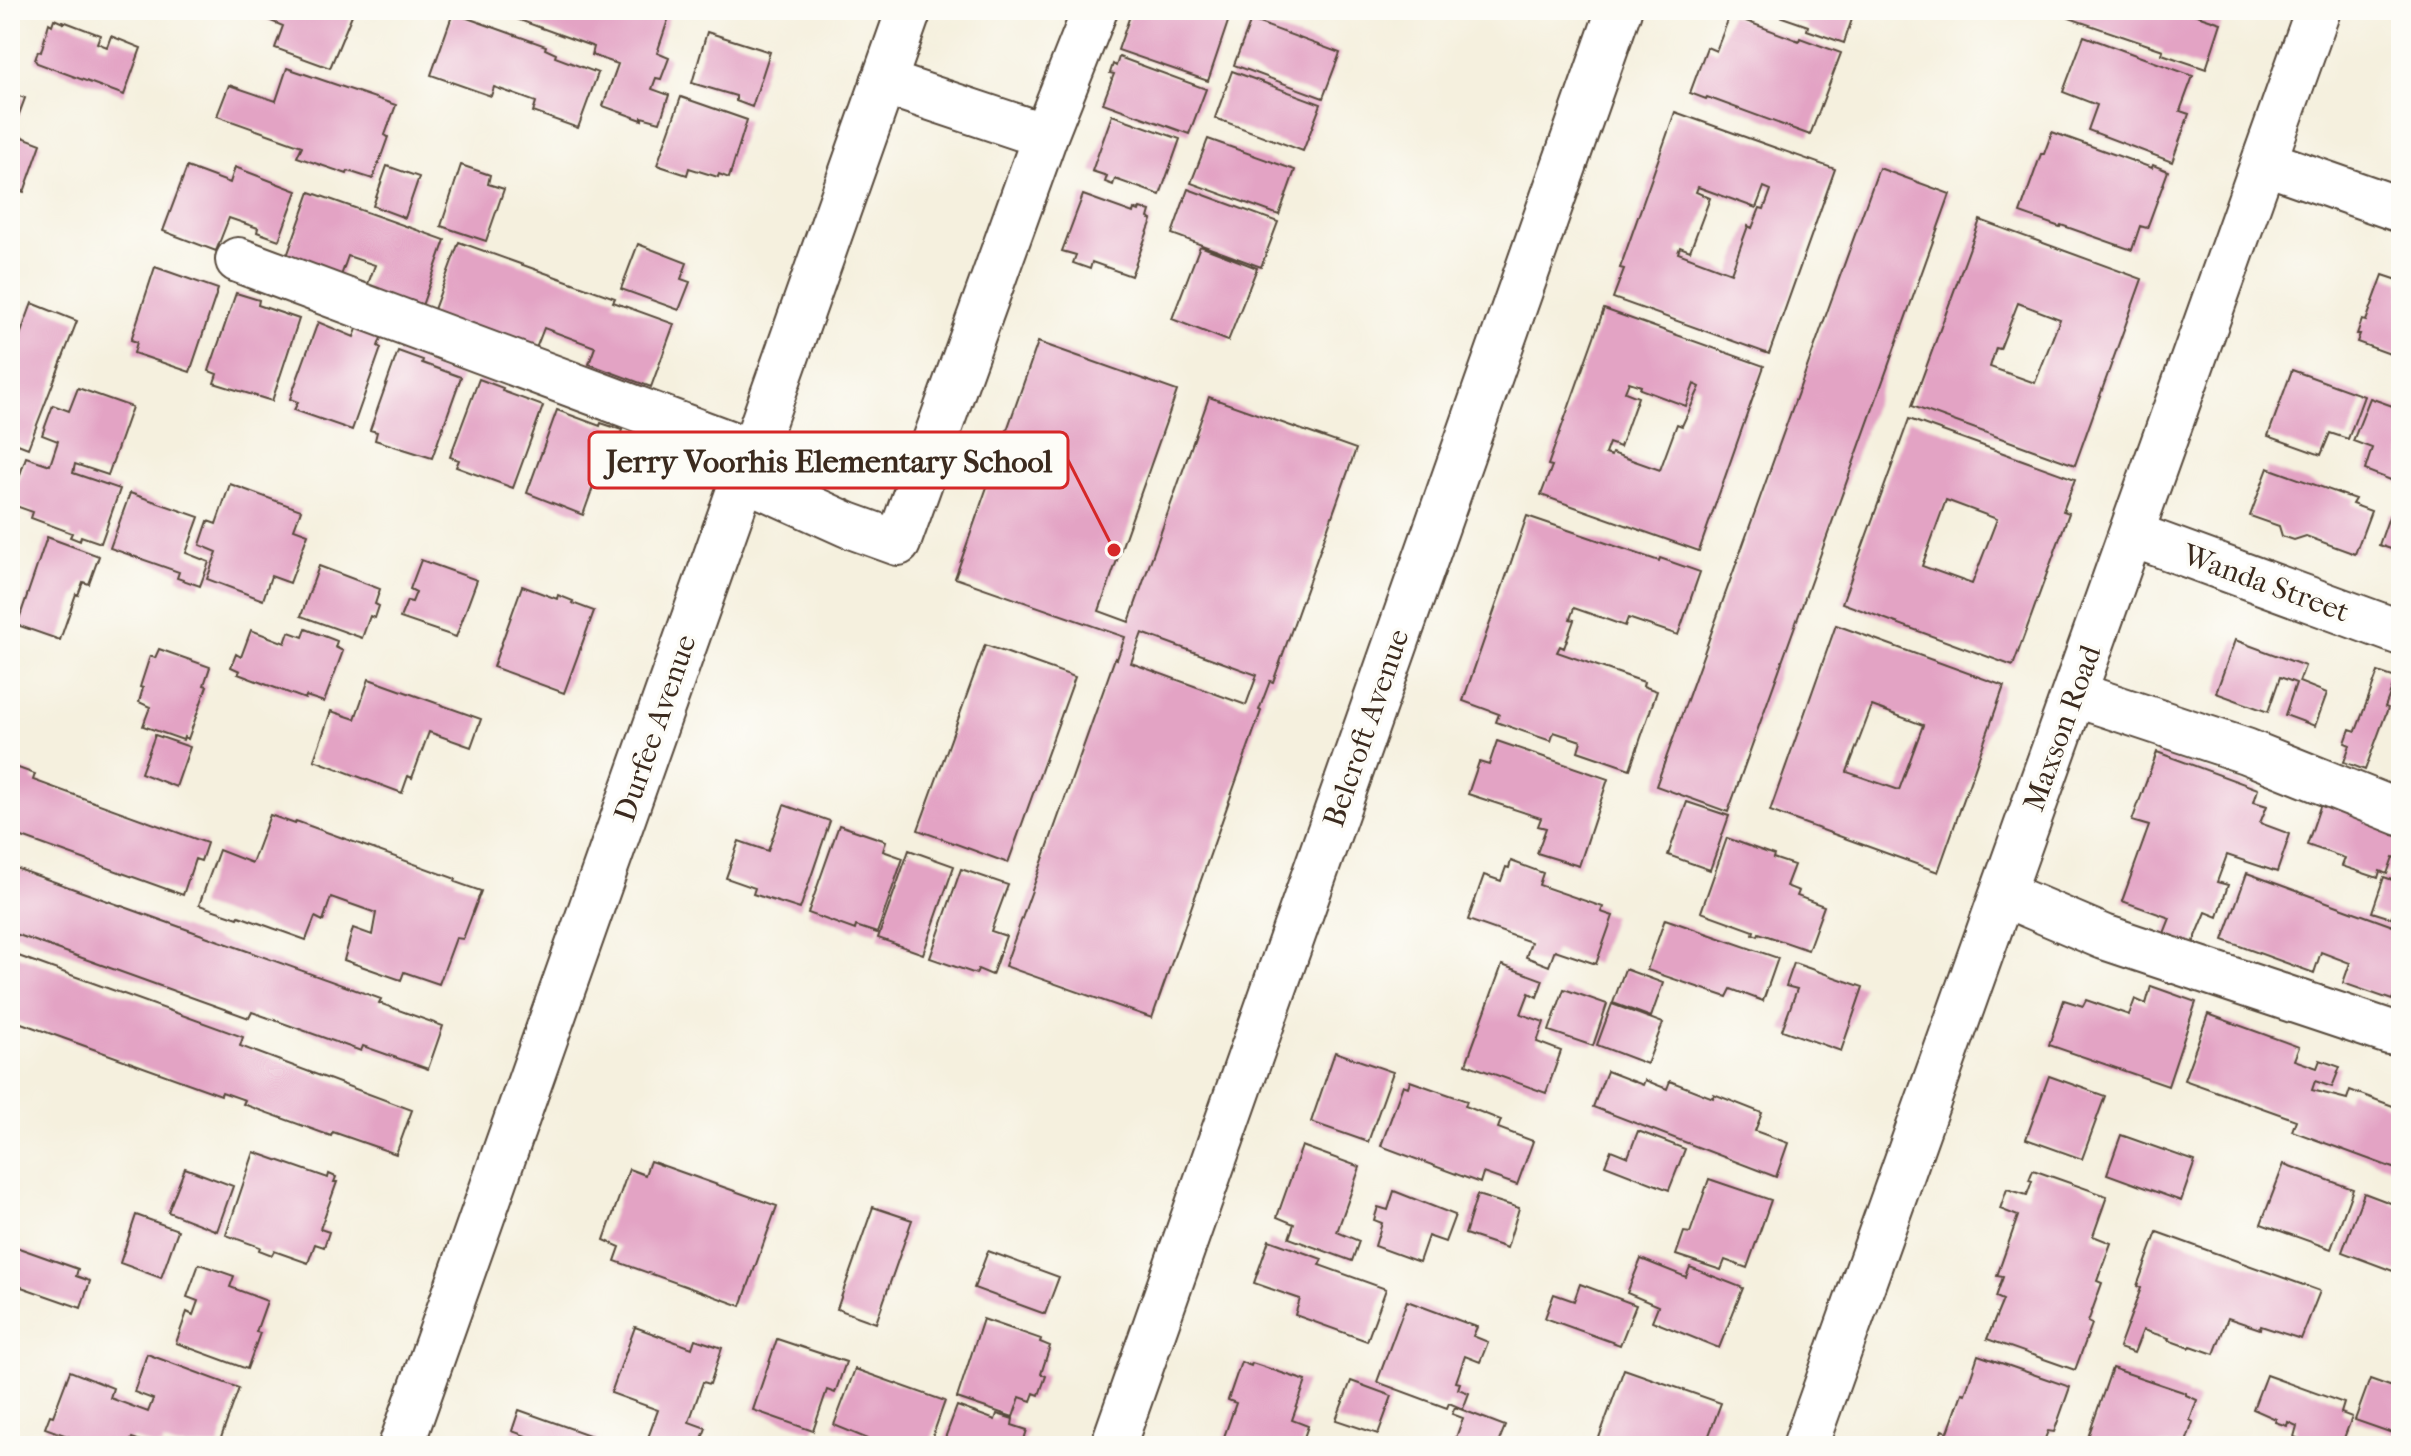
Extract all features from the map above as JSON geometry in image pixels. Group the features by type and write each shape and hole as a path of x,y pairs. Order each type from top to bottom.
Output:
{"street":[{"name":"Durfee Avenue","path":"401,1446 909,10"},
{"path":"238,260 749,465 848,525 898,543 1045,136 1095,10"},
{"name":"Belcroft Avenue","path":"1113,1446 1619,10"},
{"name":"Maxson Road","path":"1805,1446 2318,10"},
{"path":"883,82 1045,136"},
{"path":"2264,162 2401,210"},
{"name":"Wanda Street","path":"2131,534 2401,633"},
{"path":"2074,694 2246,751 2401,813"},
{"path":"2003,894 2104,937 2389,1032 2401,1033"}],"building":[{"path":"263,10 354,10 330,68 275,48 283,26 261,17"},
{"path":"514,10 650,10 669,17 657,53 669,58 661,79 656,78 652,89 669,95 660,122 642,117 642,120 603,106 618,64 592,55 594,47 511,17"},
{"path":"1132,10 1222,10 1231,13 1208,81 1118,50"},
{"path":"1762,10 1855,10 1844,43"},
{"path":"2072,10 2182,10 2221,23 2206,69 2162,54 2163,50 2069,18"},
{"path":"453,13 546,46 545,49 556,54 555,57 598,73 578,128 533,112 536,102 494,87 491,96 431,75"},
{"path":"1730,15 1841,53 1810,135 1690,93 1707,47 1716,51"},
{"path":"54,19 100,35 97,43 107,47 111,36 141,48 124,95 37,63 38,51 41,52 49,23 52,25"},
{"path":"1251,20 1340,53 1323,98 1234,65"},
{"path":"707,32 770,52 752,107 736,101 736,96 692,83"},
{"path":"2084,36 2193,76 2180,111 2189,114 2172,162 2088,130 2097,105 2063,92"},
{"path":"1119,57 1206,89 1189,134 1103,103 1114,74 1110,73 1113,64 1116,66"},
{"path":"287,68 396,105 373,179 348,171 347,174 297,157 302,146 217,116 229,85 276,101"},
{"path":"1232,71 1321,104 1303,151 1215,118"},
{"path":"10,93 25,98 12,133 41,144 24,192 10,187"},
{"path":"681,97 747,120 729,178 689,168 687,175 657,165"},
{"path":"1675,112 1835,169 1769,354 1613,298 1624,269 1620,268","holes":["1698,187 1756,208 1764,187 1771,190 1752,228 1748,226 1731,273 1678,253 1680,247 1690,251 1710,198 1696,192"]},
{"path":"1112,115 1180,139 1160,195 1115,179 1113,185 1105,182 1107,176 1092,171"},
{"path":"2052,132 2168,171 2147,228 2140,226 2132,250 2020,213"},
{"path":"1208,139 1295,170 1279,215 1191,183"},
{"path":"461,165 490,175 488,184 504,189 486,241 441,226"},
{"path":"387,166 419,177 405,218 373,206"},
{"path":"187,167 230,183 235,167 297,191 279,240 257,232 258,228 229,218 216,251 163,231"},
{"path":"1879,168 1950,194 1728,812 1656,786"},
{"path":"1188,189 1278,222 1261,267 1172,234"},
{"path":"310,192 445,240 417,320 362,300 375,265 348,256 336,290 282,270"},
{"path":"1083,195 1133,213 1134,209 1139,211 1140,208 1150,211 1148,218 1152,220 1131,276 1092,262 1090,269 1073,263 1076,255 1062,251"},
{"path":"1980,220 2142,279 2075,465 1912,406","holes":["2018,303 2060,319 2035,383 1990,367"]},
{"path":"459,242 615,298 613,302 674,324 651,387 589,364 595,347 544,328 531,361 429,323"},
{"path":"638,244 687,263 681,279 690,282 679,310 621,289"},
{"path":"1200,246 1257,268 1228,341 1172,319"},
{"path":"155,267 218,289 190,372 134,353 137,342 131,340"},
{"path":"2383,275 2401,281 2401,358 2357,342 2362,320 2366,321"},
{"path":"236,293 259,300 258,305 299,319 272,401 214,383 217,374 209,371"},
{"path":"32,303 77,321 28,448 10,441 10,338 18,341"},
{"path":"1604,309 1764,366 1699,551 1541,495 1552,466 1548,465","holes":["1629,382 1641,386 1640,389 1686,406 1694,384 1700,387 1682,426 1677,424 1660,470 1612,453 1611,456 1605,454 1609,443 1620,447 1638,397 1625,392"]},
{"path":"360,321 384,330 378,346 381,348 352,430 294,410 298,402 290,399 318,322 354,337"},
{"path":"1038,342 1177,391 1099,611 1129,622 1209,397 1356,449 1273,682 1270,681 1259,710 1152,1018 1005,966 1125,637 955,578","holes":["1142,633 1257,675 1246,705 1131,663"]},
{"path":"398,351 461,377 432,458 375,440 377,432 370,430"},
{"path":"2292,370 2364,396 2348,439 2330,433 2321,455 2268,436"},
{"path":"479,379 543,406 513,488 456,467 459,460 450,457"},
{"path":"78,388 132,407 108,475 75,464 73,473 120,489 101,543 81,536 80,541 70,537 72,533 31,518 33,512 10,504 26,457 50,465 58,441 42,435 53,405 69,411"},
{"path":"2370,398 2401,409 2401,484 2365,470 2372,448 2353,441"},
{"path":"557,410 600,426 601,423 622,430 605,478 597,476 583,515 527,493"},
{"path":"1909,419 2075,479 2063,511 2069,513 2013,666 1842,603","holes":["1946,500 1997,519 1972,584 1922,566"]},
{"path":"2268,468 2355,499 2352,504 2371,511 2355,554 2306,536 2294,540 2282,536 2279,526 2250,516"},
{"path":"230,484 301,510 294,529 308,534 290,583 271,576 263,600 207,579 217,552 200,545 208,521 216,524"},
{"path":"130,493 199,517 186,553 209,562 200,586 177,578 179,572 110,548"},
{"path":"2390,514 2401,517 2401,571 2395,569 2400,552 2379,545"},
{"path":"1527,516 1700,572 1678,635 1628,618 1625,626 1574,608 1570,619 1574,620 1564,648 1560,646 1557,652 1644,682 1643,686 1657,691 1630,769 1578,751 1581,741 1554,732 1551,741 1496,722 1499,714 1463,701"},
{"path":"47,537 99,556 89,584 83,582 76,594 60,640 17,625"},
{"path":"421,560 477,580 456,637 400,618 407,601 412,602 416,592 410,589"},
{"path":"319,566 380,589 375,618 370,616 362,638 301,616"},
{"path":"522,586 557,599 558,595 594,611 564,693 493,667"},
{"path":"1836,625 2004,686 1938,872 1770,811","holes":["1872,706 1923,725 1899,790 1847,772"]},
{"path":"306,629 337,641 335,647 343,651 324,702 306,696 305,699 238,674 240,671 231,667 236,654 241,657 251,630 285,643 289,632 303,637"},
{"path":"2235,640 2305,666 2299,682 2327,693 2315,726 2285,715 2296,683 2280,677 2268,712 2216,693"},
{"path":"985,645 1075,677 1008,863 918,830"},
{"path":"159,649 210,667 204,685 207,686 188,739 143,726 150,707 139,702 143,688 140,687 150,656 155,658"},
{"path":"2378,672 2396,678 2365,770 2344,762 2350,745 2345,743 2350,729 2356,731"},
{"path":"369,679 481,719 471,747 429,732 412,778 408,776 402,793 314,760 331,711 355,719"},
{"path":"155,735 190,747 176,787 141,773"},
{"path":"1497,741 1608,779 1579,866 1537,853 1546,828 1538,826 1541,818 1468,794 1479,762 1489,765"},
{"path":"2157,752 2258,789 2254,802 2267,806 2260,823 2290,834 2277,872 2227,855 2217,882 2228,885 2218,917 2206,912 2192,946 2163,936 2170,918 2122,901 2149,826 2132,821"},
{"path":"10,765 35,774 33,780 207,843 201,861 195,859 183,895 14,834 10,843"},
{"path":"2324,795 2398,821 2393,835 2401,837 2401,860 2393,857 2387,874 2380,871 2378,878 2342,866 2345,858 2307,845"},
{"path":"1687,802 1729,816 1710,870 1668,855"},
{"path":"784,805 830,821 800,909 753,894 755,888 726,878 739,841 768,851"},
{"path":"270,815 295,824 296,821 481,891 463,939 456,938 439,984 404,972 401,980 344,960 353,928 372,935 376,913 331,897 323,921 315,917 306,940 199,905 219,850 252,863"},
{"path":"839,825 886,841 883,851 903,858 877,933 856,926 855,930 808,913"},
{"path":"1727,838 1794,865 1786,886 1799,891 1797,896 1824,906 1808,950 1759,933 1758,936 1753,934 1754,931 1701,912"},
{"path":"909,850 954,866 923,954 878,938"},
{"path":"1511,861 1543,873 1539,885 1603,907 1601,912 1613,916 1596,964 1555,950 1549,966 1526,957 1531,942 1468,920 1484,875 1501,881"},
{"path":"10,866 381,999 379,1003 443,1026 428,1069 363,1046 361,1051 252,1012 249,1018 10,932"},
{"path":"961,869 1008,885 991,931 1006,936 992,975 978,969 976,974 930,958"},
{"path":"2247,873 2401,929 2401,980 2392,1000 2343,983 2350,963 2321,952 2314,973 2223,940"},
{"path":"2384,877 2401,883 2401,918 2372,912"},
{"path":"1665,919 1778,958 1763,1001 1731,989 1727,997 1647,970"},
{"path":"10,953 243,1037 240,1046 412,1110 396,1154 333,1132 331,1136 243,1104 245,1100 222,1092 221,1095 10,1019"},
{"path":"1794,963 1863,987 1841,1051 1782,1030 1797,989 1786,986"},
{"path":"1502,965 1543,980 1537,997 1529,993 1521,1014 1544,1022 1537,1042 1561,1051 1546,1093 1466,1064"},
{"path":"1625,969 1663,983 1651,1017 1613,1003"},
{"path":"2151,986 2196,1002 2168,1086 2049,1045 2064,1000 2083,1006 2086,1000 2129,1015 2135,999 2146,1004"},
{"path":"1564,989 1607,1004 1593,1046 1549,1031"},
{"path":"1612,1004 1663,1023 1647,1064 1597,1045"},
{"path":"2208,1014 2299,1047 2294,1060 2317,1068 2320,1060 2340,1067 2332,1087 2315,1081 2312,1090 2347,1099 2350,1090 2401,1109 2401,1171 2292,1131 2296,1120 2184,1080"},
{"path":"1335,1052 1393,1072 1368,1142 1311,1122"},
{"path":"1607,1071 1643,1085 1645,1080 1667,1089 1670,1081 1762,1113 1755,1131 1788,1143 1776,1177 1593,1107"},
{"path":"2049,1076 2105,1096 2082,1159 2026,1139"},
{"path":"1410,1081 1467,1101 1465,1106 1501,1120 1498,1128 1533,1141 1517,1185 1483,1173 1480,1183 1381,1146 1403,1085 1408,1087"},
{"path":"1638,1131 1685,1149 1669,1190 1605,1165 1611,1150 1628,1157"},
{"path":"2121,1135 2195,1161 2181,1201 2107,1174"},
{"path":"1302,1146 1360,1167 1337,1232 1359,1241 1352,1261 1289,1238 1294,1224 1277,1217"},
{"path":"254,1152 328,1178 329,1174 336,1177 334,1182 337,1182 320,1229 329,1232 324,1247 315,1244 308,1263 274,1251 272,1255 259,1250 260,1247 226,1235"},
{"path":"650,1161 777,1206 741,1306 615,1261 620,1247 604,1240 629,1169 645,1175"},
{"path":"2284,1164 2353,1189 2331,1249 2261,1224"},
{"path":"185,1168 233,1186 217,1231 168,1212"},
{"path":"2033,1170 2107,1196 2093,1236 2111,1243 2097,1281 2102,1283 2088,1322 2092,1324 2075,1370 1987,1339 2003,1300 1996,1297 2003,1277 1997,1276 2018,1216 2000,1209 2007,1189 2027,1195"},
{"path":"1709,1179 1771,1200 1747,1268 1725,1260 1721,1270 1676,1255 1684,1232 1690,1233"},
{"path":"1394,1191 1455,1215 1445,1242 1428,1236 1419,1262 1375,1246 1382,1223 1374,1220 1378,1207 1388,1210"},
{"path":"2364,1193 2401,1207 2401,1274 2342,1252"},
{"path":"1477,1195 1519,1208 1507,1248 1465,1234"},
{"path":"873,1207 912,1220 876,1323 837,1309"},
{"path":"136,1215 178,1230 161,1278 120,1263"},
{"path":"2157,1232 2320,1291 2301,1339 2228,1318 2214,1354 2143,1330 2134,1353 2119,1348"},
{"path":"1269,1240 1322,1259 1319,1265 1386,1289 1367,1341 1295,1315 1300,1299 1254,1283"},
{"path":"16,1247 78,1269 76,1276 90,1281 81,1308 10,1283 10,1263"},
{"path":"988,1251 1059,1277 1045,1314 974,1288"},
{"path":"1641,1259 1686,1277 1690,1267 1743,1288 1719,1348 1652,1321 1658,1306 1627,1293"},
{"path":"199,1264 234,1276 230,1287 267,1301 247,1369 176,1343 187,1312 193,1315 198,1301 187,1297"},
{"path":"1580,1284 1636,1305 1620,1345 1545,1318 1554,1294 1574,1301"},
{"path":"1407,1301 1477,1327 1473,1336 1488,1342 1480,1362 1465,1356 1456,1382 1460,1383 1458,1389 1469,1393 1463,1409 1449,1403 1447,1408 1377,1382"},
{"path":"983,1319 1041,1339 1040,1342 1050,1346 1041,1374 1046,1376 1039,1395 1034,1393 1031,1401 1020,1397 1013,1417 957,1398"},
{"path":"635,1327 692,1348 695,1339 722,1348 710,1384 703,1382 689,1422 706,1428 699,1446 645,1446 658,1410 611,1393"},
{"path":"777,1339 846,1362 835,1393 827,1390 813,1431 753,1410"},
{"path":"147,1354 239,1388 218,1446 174,1446 163,1442 162,1446 155,1446 132,1438 129,1446 95,1446 45,1428 50,1415 53,1416 70,1371 113,1388 110,1398 148,1412 153,1399 134,1392"},
{"path":"1978,1355 2070,1387 2054,1432 2048,1431 2042,1446 1937,1446 1942,1430 1948,1432"},
{"path":"1241,1362 1306,1381 1292,1420 1308,1426 1301,1446 1249,1446 1224,1437 1236,1403 1228,1400"},
{"path":"2112,1368 2186,1393 2197,1400 2185,1445 2085,1446"},
{"path":"855,1369 945,1401 929,1446 885,1446 834,1425"},
{"path":"1624,1369 1721,1403 1705,1446 1596,1446"},
{"path":"2266,1375 2344,1403 2341,1413 2352,1417 2341,1446 2294,1446 2297,1426 2275,1422 2276,1419 2253,1409"},
{"path":"2370,1379 2401,1390 2401,1436 2355,1420"},
{"path":"1351,1381 1392,1396 1378,1434 1336,1420"},
{"path":"957,1406 995,1420 997,1414 1013,1419 1012,1425 1027,1430 1022,1446 942,1446"},
{"path":"1455,1407 1505,1426 1497,1446 1453,1446 1463,1418 1452,1414"},
{"path":"519,1410 598,1438 595,1446 547,1446 512,1431"}],"place":[{"name":"Jerry Voorhis Elementary School","path":"1114,550"}]}
